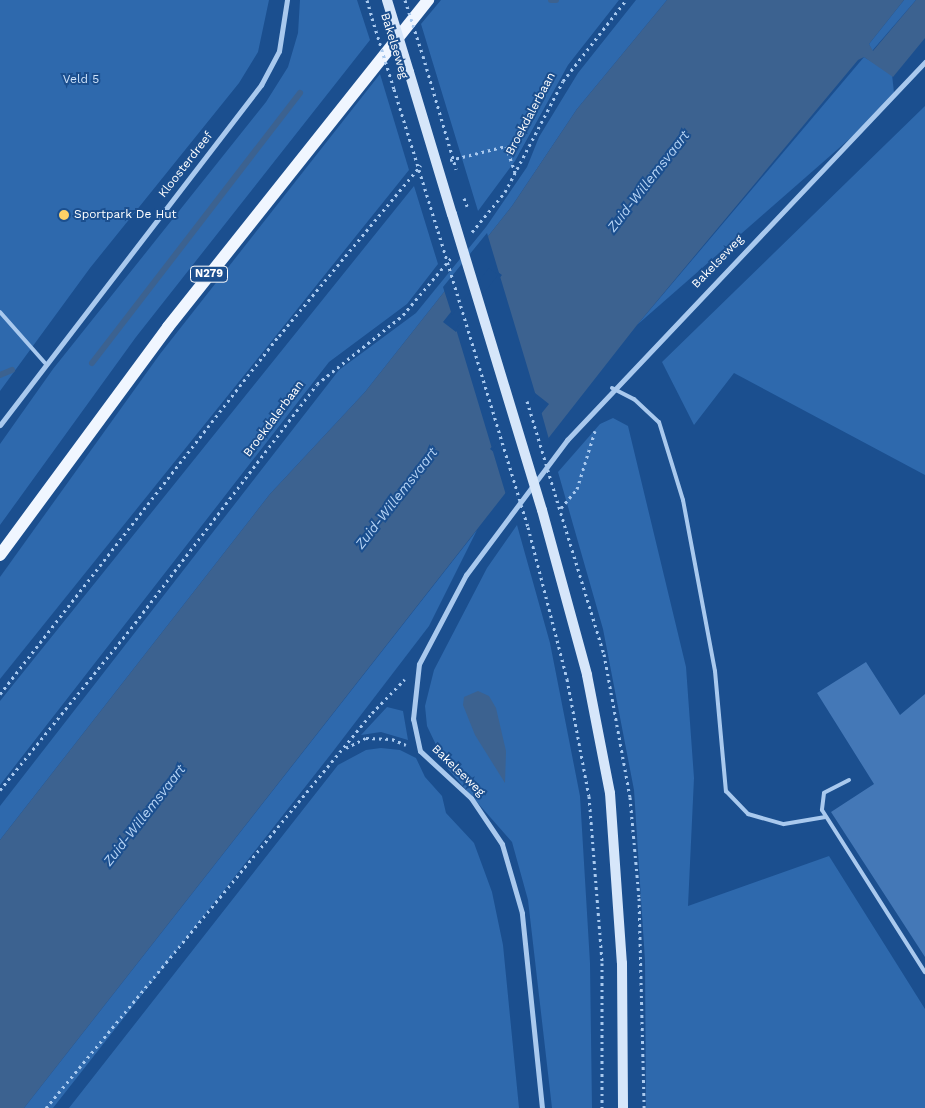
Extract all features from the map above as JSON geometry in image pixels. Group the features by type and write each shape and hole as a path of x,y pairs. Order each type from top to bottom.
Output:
{"main road":[{"name":"N279","path":"0,555 168,326 428,0"}],"street":[{"name":"Kloosterdreef","path":"0,425 45,363 261,85 279,50 287,0"},
{"name":"Bakelseweg","path":"387,0 542,510 588,675 610,793 622,954 623,1108"},
{"name":"Bakelseweg","path":"542,1108 522,913 502,844 471,798 420,751 413,719 419,664 466,575 612,388 900,94 925,62"}],"lane":[{"path":"0,312 45,363"},
{"path":"612,388 634,399 659,422 683,500 715,671 726,792 748,814 784,824 826,817"},
{"path":"849,780 824,793 826,817 925,972"}],"path":[{"name":"Bakelseweg","path":"366,0 419,166 528,527 567,679 588,796 602,963 602,1108"},
{"name":"Bakelseweg","path":"405,0 458,175"},
{"name":"Broekdalerbaan","path":"467,238 515,172 563,80 626,0"},
{"path":"454,160 506,146 515,172"},
{"path":"0,694 279,336 419,166"},
{"path":"462,191 464,198"},
{"name":"Broekdalerbaan","path":"0,790 135,623 318,384 403,315 454,253"},
{"path":"560,509 577,490 596,424"},
{"path":"46,1108 343,749 419,664"},
{"path":"343,749 366,738 392,739 420,751"}],"green space":[{"name":"Veld 5","path":"0,0 269,0 258,52 239,83 90,268 0,391"},
{"path":"300,0 357,0 370,40 136,337 0,525 0,444 53,369 266,102 288,67 298,33"},
{"path":"441,0 619,0 568,65 515,161 478,211 421,24"},
{"path":"636,0 667,0 577,109 512,206 365,392 270,494 0,840 0,806 339,370 416,313 486,227 527,167 539,137 578,73"},
{"path":"904,0 916,0 872,51 869,44"},
{"path":"864,57 892,74 894,93 886,107 637,325"},
{"path":"380,74 409,170 0,679 0,577 160,354"},
{"path":"925,106 925,475 734,373 694,425 662,362"},
{"path":"414,186 438,264 407,304 329,362 0,785 0,701"},
{"path":"613,418 628,426 686,667 694,778 688,906 829,856 925,1009 925,1108 646,1108 645,961 634,790 603,629 558,472 600,424"},
{"path":"517,525 550,643 580,796 590,963 592,1108 552,1108 528,900 512,842 447,768 427,726 425,706 434,670 487,568"},
{"path":"477,530 429,626 331,754 53,1108 24,1108"},
{"path":"387,707 403,711 408,740 381,732 361,735"},
{"path":"381,748 400,750 416,758 425,777 442,796 446,813 474,843 492,892 503,945 519,1108 69,1108 338,765 366,750"}],"water":[{"name":"Zuid-Willemsvaart","path":"667,0 904,0 869,44 873,51 916,0 925,0 925,38 893,77 864,57 858,60 637,325 24,1108 0,1108 0,840 270,494 365,392 512,206 577,109","holes":["488,265 502,275 456,332 443,322","535,393 549,404 504,460 490,449"]},
{"path":"478,691 489,696 496,708 506,751 505,783 475,735 463,705 464,697"}],"pier":[{"path":"487,233 536,396 493,449 503,457 541,411 550,443 506,495 456,329 498,275 489,268 452,315 443,287"}],"building":[{"path":"866,662 900,715 925,694 925,957 831,812 874,784 817,693"}],"waterway":[{"path":"551,0 556,0"},
{"path":"92,363 300,93"},
{"path":"0,375 12,370"}],"place":[{"name":"Sportpark De Hut","path":"64,215"}]}
